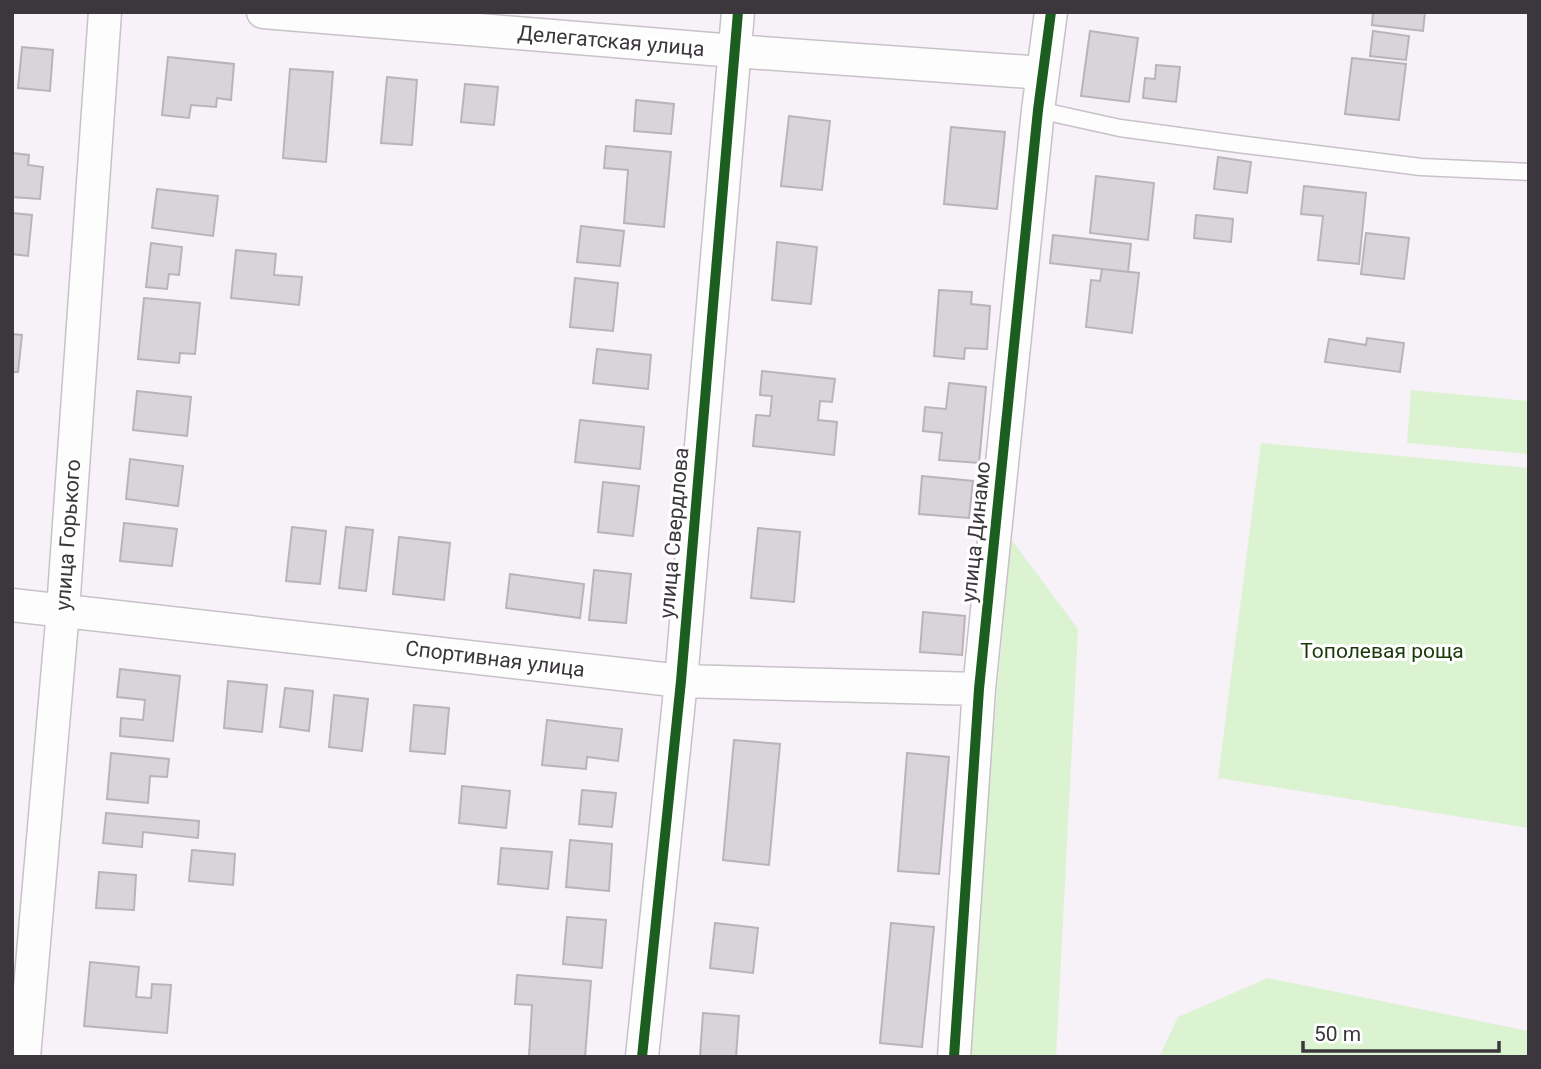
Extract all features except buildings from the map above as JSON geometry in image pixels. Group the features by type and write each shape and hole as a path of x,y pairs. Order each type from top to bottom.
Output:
{"street":[{"name":"улица Горького","path":"24,1057 63,610 105,12"},
{"name":"Делегатская улица","path":"263,12 1043,74"},
{"name":"улица Свердлова","path":"642,1057 681,681 738,12"},
{"name":"улица Динамо","path":"954,1057 979,690 1038,110 1051,12"},
{"name":"Спортивная улица","path":"12,605 681,681 979,690"}],"lane":[{"path":"1038,110 1120,128 1238,144 1421,167 1529,172"}],"green space":[{"path":"1411,390 1529,401 1528,454 1407,443"},
{"name":"Тополевая роща","path":"1261,443 1529,468 1529,828 1218,778"},
{"path":"1011,539 1078,629 1056,1057 970,1057 975,935"},
{"path":"1268,978 1529,1031 1529,1057 1159,1057 1178,1017"}],"cycle path":[{"path":"642,1057 681,681 738,12"},
{"path":"954,1057 979,689 1038,110 1051,12"}]}
